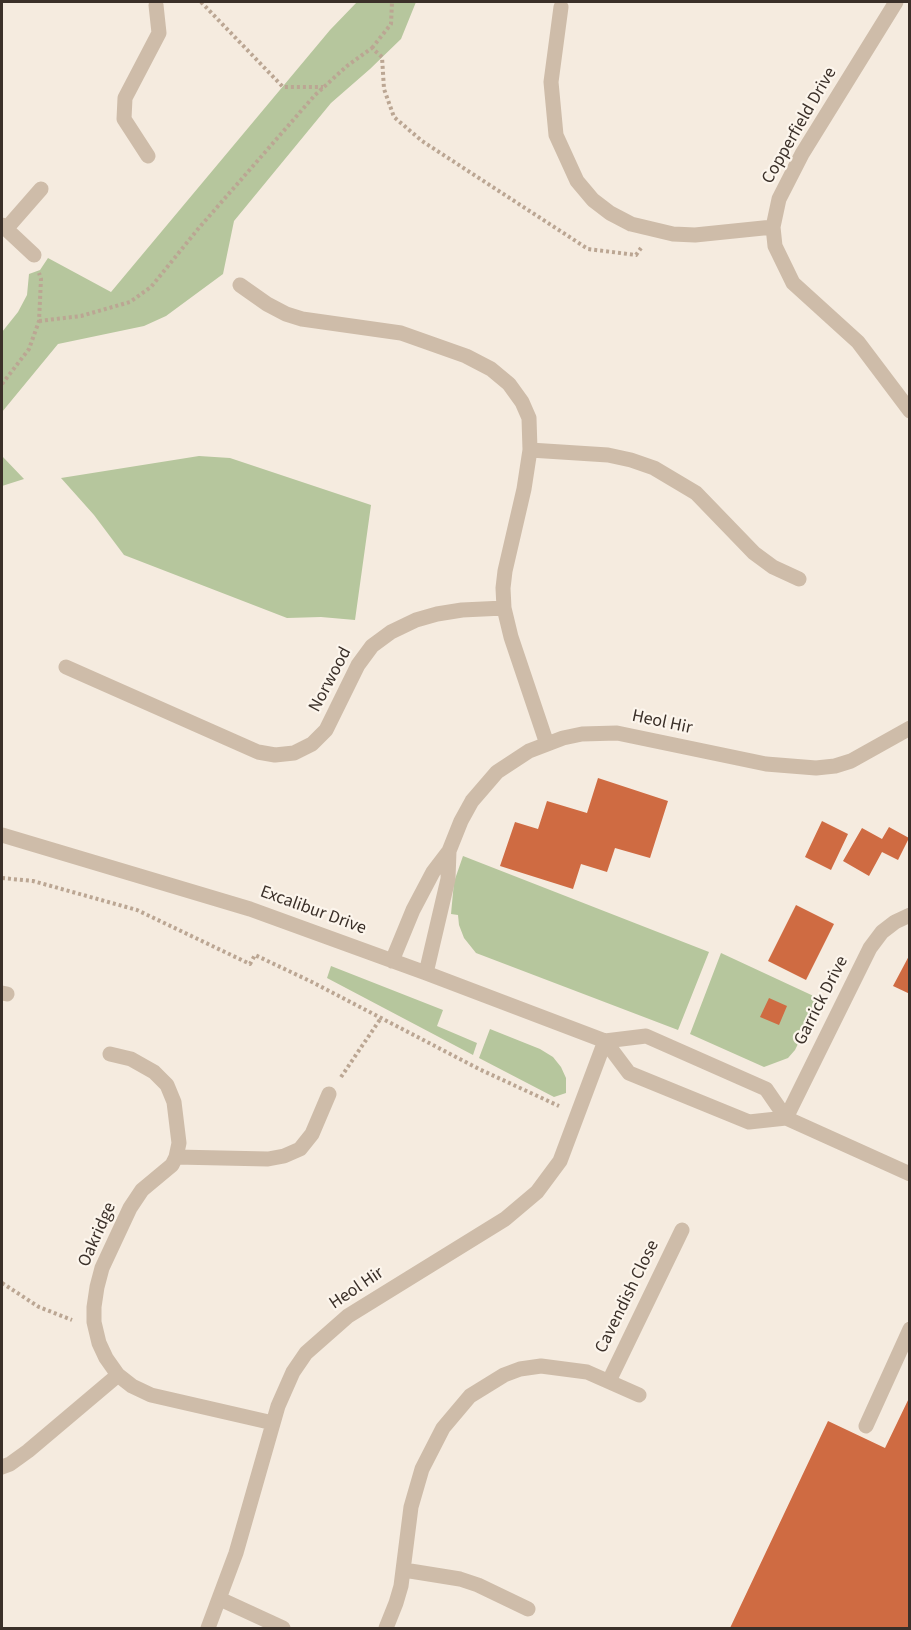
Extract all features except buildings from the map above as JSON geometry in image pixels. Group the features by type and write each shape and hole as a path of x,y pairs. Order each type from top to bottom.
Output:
{"street":[{"name":"Copperfield Drive","path":"896,2 802,154 779,199 773,227 775,246 793,283 810,301 858,342 909,411"},
{"path":"148,156 123,119 124,98 159,33 155,3"},
{"path":"561,7 552,82 556,135 577,181 593,200 610,213 631,224 673,234 773,227"},
{"path":"34,255 4,227 41,189"},
{"path":"240,285 286,314 302,319 401,333 466,356 491,369 509,384 522,402 529,418 530,450 524,489 505,571 504,608 511,638 548,744"},
{"path":"530,450 608,455 654,468 696,493 754,553 773,567 799,579"},
{"name":"Norwood","path":"66,667 258,752 275,755 294,753 312,744 326,730 358,665 372,646 391,632 416,620 437,614 504,608"},
{"name":"Heol Hir","path":"392,961 413,910 433,872 449,851 467,811 485,784 512,761 529,751 582,734 617,733 766,764 816,768 851,761 909,728"},
{"name":"Excalibur Drive","path":"2,835 250,909 605,1041 646,1036 766,1089 786,1118"},
{"name":"Heol Hir","path":"426,973 448,879 449,851"},
{"name":"Garrick Drive","path":"786,1118 870,948 882,932 909,915"},
{"path":"605,1041 629,1073 749,1122 786,1118 909,1174"},
{"name":"Heol Hir","path":"208,1629 255,1490 284,1389 306,1353 341,1322 366,1304 506,1220 524,1205 560,1161 605,1041"},
{"path":"110,1054 131,1059 154,1072 167,1085 174,1102 178,1123 179,1143 176,1157 268,1160 284,1156 300,1149 312,1134 329,1094"},
{"name":"Oakridge","path":"176,1157 167,1170 142,1190 130,1208 102,1268 97,1287 94,1322 102,1350 118,1375 132,1386 152,1395 273,1424"},
{"name":"Cavendish Close","path":"609,1381 682,1230"},
{"path":"866,1426 909,1329"},
{"name":"Cavendish Close","path":"386,1629 396,1603 404,1570 411,1507 422,1469 443,1428 470,1396 504,1375 520,1369 541,1366 587,1372 639,1395"},
{"path":"2,1467 28,1451 118,1375"},
{"path":"404,1570 460,1579 478,1585 528,1610"},
{"path":"220,1599 283,1629"}],"path":[{"path":"201,2 283,87 324,87"},
{"path":"39,321 81,316 130,302 151,287 198,229 324,87 372,48 391,24 392,2"},
{"path":"372,48 382,57 384,89 394,117 422,141 588,249 636,255 653,230"},
{"path":"2,384 29,349 39,321 41,279 34,255"},
{"path":"2,878 33,881 137,910 250,964 255,955 479,1069 578,1116"},
{"path":"329,1094 381,1018"},
{"path":"2,1282 39,1307 69,1319 94,1322"}],"green space":[{"path":"357,2 416,2 401,39 331,103 234,221 223,274 166,316 144,326 58,344 2,412 2,332 18,312 27,295 29,274 40,270 48,258 111,292 330,30"},
{"path":"2,456 24,479 2,486"},
{"path":"199,456 230,458 371,505 355,620 321,617 287,618 124,555 94,515 61,478"},
{"path":"463,856 709,952 678,1030 476,953 464,938 458,915 451,914 454,882"},
{"path":"721,953 820,999 795,1050 788,1058 764,1067 690,1034"},
{"path":"331,966 443,1010 437,1026 477,1043 473,1055 327,978"},
{"path":"490,1029 540,1049 553,1057 566,1078 566,1093 554,1097 479,1058"}]}
